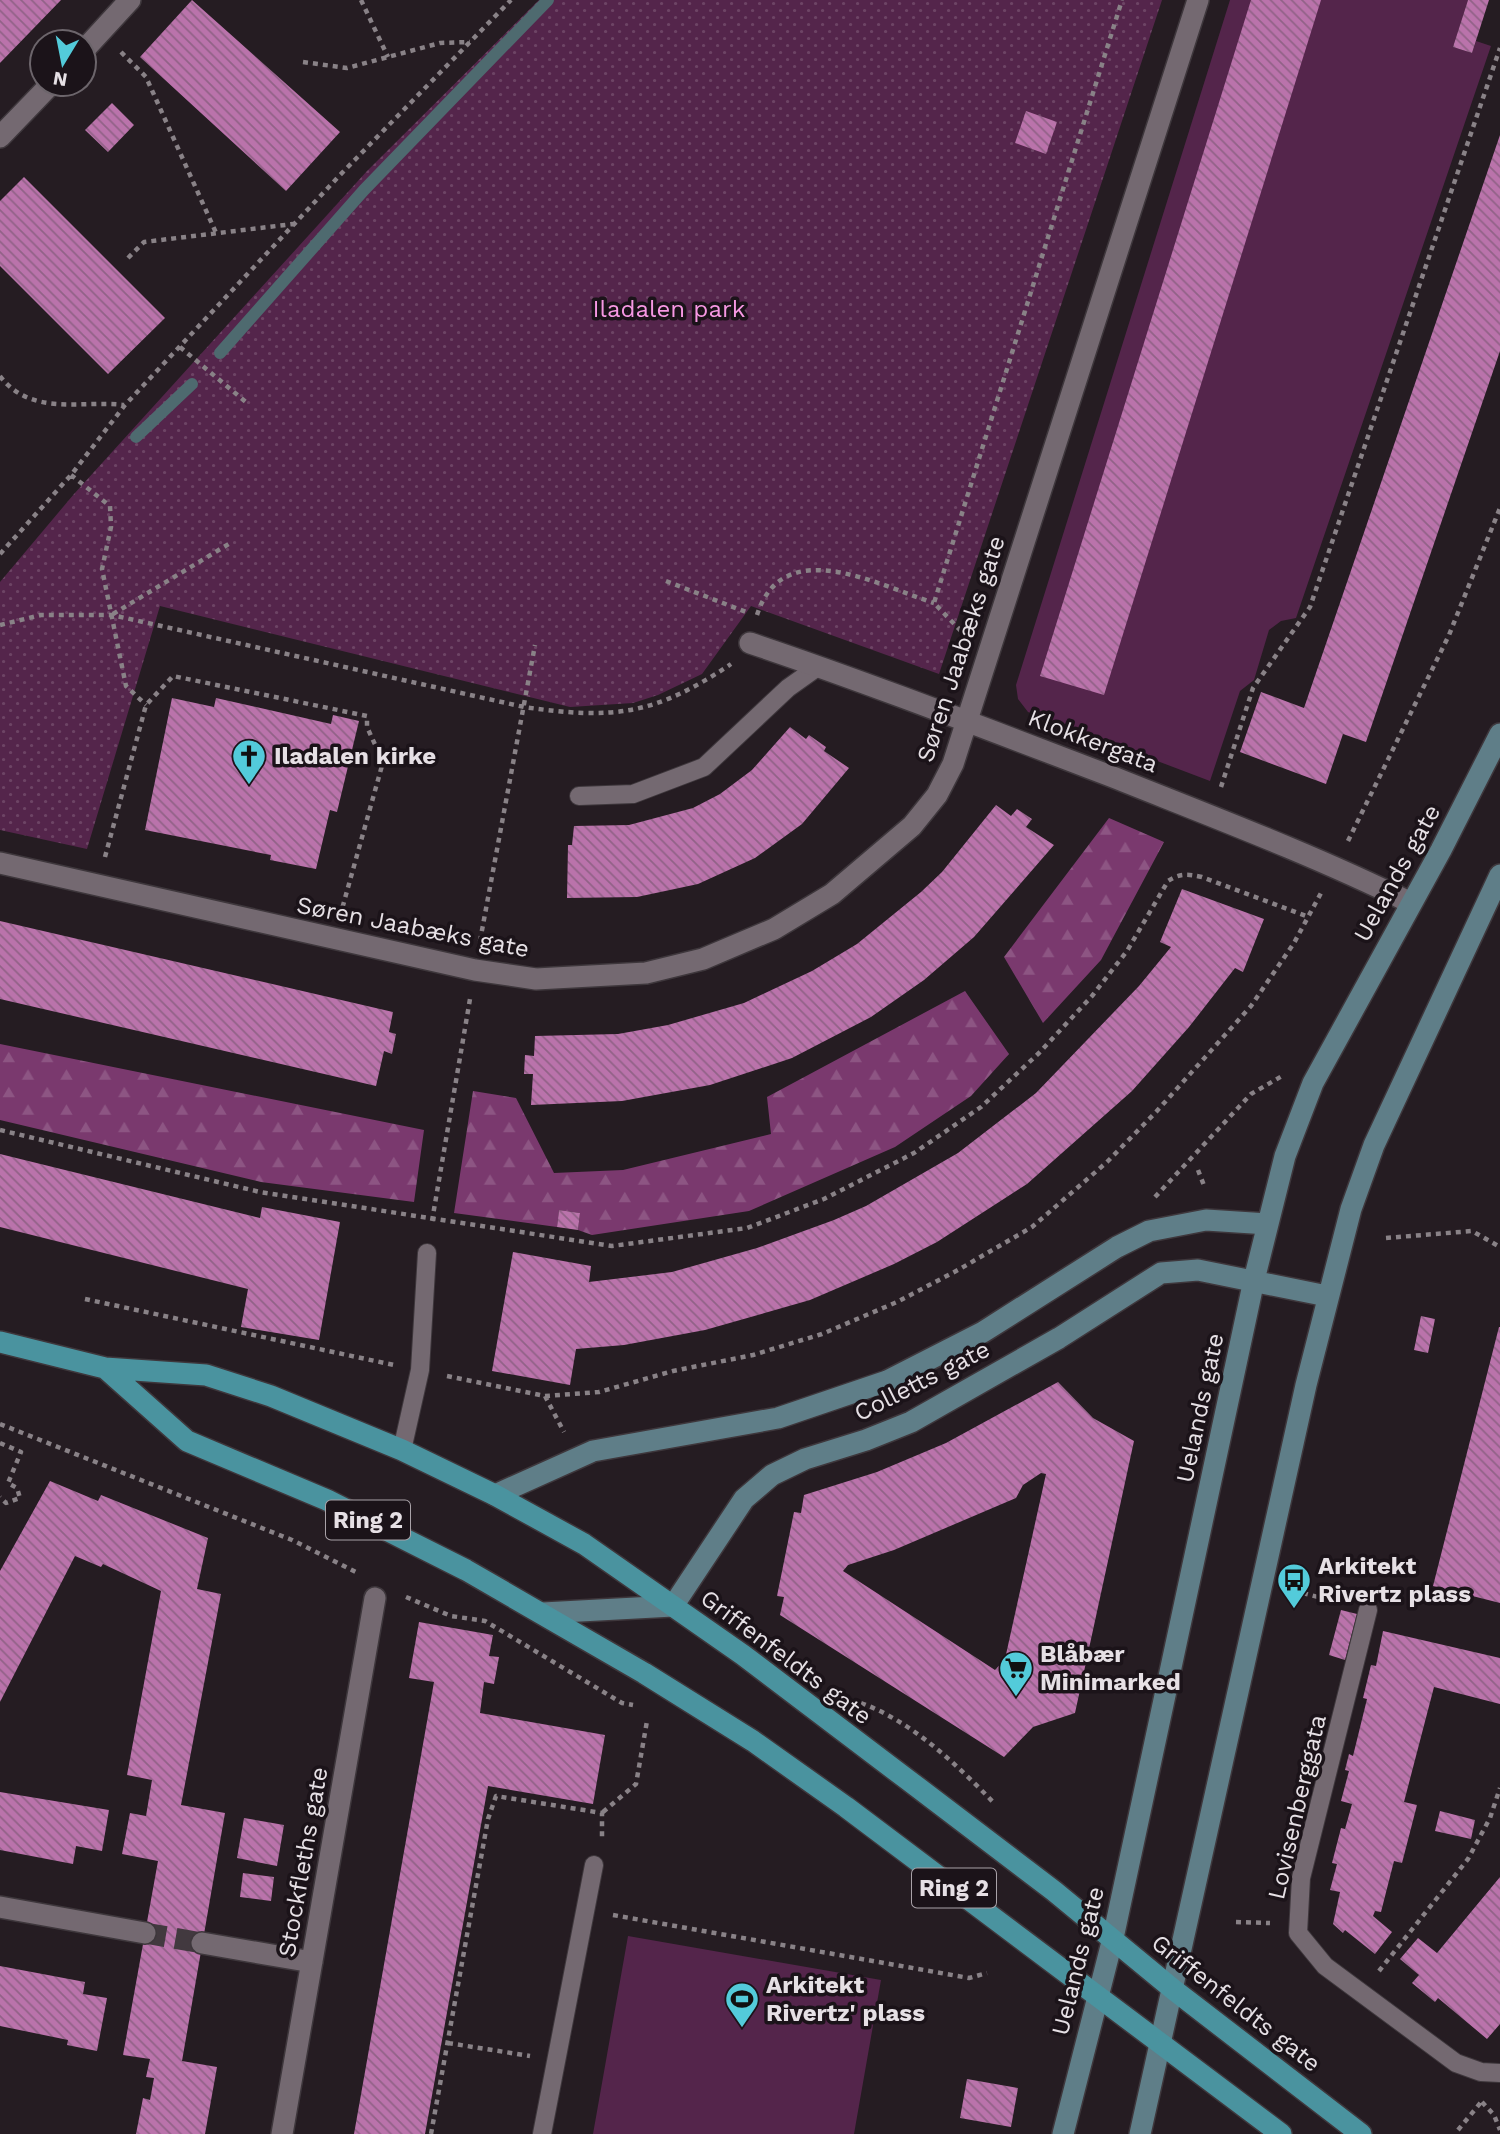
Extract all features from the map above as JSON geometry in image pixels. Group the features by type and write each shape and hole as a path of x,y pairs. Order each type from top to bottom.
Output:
{"main road":[{"name":"Uelands gate","path":"1063,2134 1113,1938 1254,1280 1285,1156 1313,1083 1500,734"},
{"path":"1140,2134 1162,2046 1327,1296 1350,1209 1374,1145 1500,875"},
{"name":"Colletts gate","path":"495,1495 593,1451 778,1418 887,1381 983,1332 1117,1247 1150,1231 1206,1220 1268,1223"},
{"name":"Colletts gate","path":"674,1606 744,1499 772,1475 805,1459 866,1440 921,1416 1059,1338 1161,1273 1198,1270 1327,1296"},
{"name":"Griffenfeldts gate","path":"0,1342 105,1368 206,1375 271,1396 402,1450 495,1495 584,1544 674,1606 1113,1938 1174,1990 1361,2134"},
{"name":"Griffenfeldts gate","path":"105,1368 187,1441 262,1471 387,1529 543,1613 688,1700 798,1772 1281,2134"},
{"path":"543,1613 674,1606"}],"street":[{"path":"98,35 130,0"},
{"name":"Søren Jaabæks gate","path":"0,863 333,940 475,970 536,979 646,973 703,959 785,922 832,894 886,851 937,795 953,764 1198,0"},
{"path":"0,137 38,98"},
{"name":"Klokkergata","path":"750,643 967,720 1336,865 1411,903"},
{"name":"Stockfleths gate","path":"282,2134 371,1588"},
{"path":"0,1907 145,1933"},
{"path":"202,1943 312,1962"}],"lane":[{"path":"579,796 633,794 704,767 788,688 819,666"},
{"path":"402,1450 420,1370 426,1253"},
{"name":"Lovisenberggata","path":"1368,1610 1301,1878 1296,1923 1304,1945 1325,1966 1363,1995 1456,2063 1481,2072 1500,2073"},
{"path":"542,2134 594,1865"}],"path":[{"path":"361,0 388,57"},
{"path":"0,554 71,475 125,405 294,224 511,0"},
{"path":"934,603 1122,0"},
{"path":"101,32 146,77 217,235"},
{"path":"303,62 347,68 440,43 470,42"},
{"path":"1211,816 1253,688 1310,607 1500,48"},
{"path":"128,258 144,242 294,224"},
{"path":"180,346 247,402"},
{"path":"0,376 24,397 51,406 96,401 125,405"},
{"path":"71,475 110,506 111,527 102,569 126,686 146,705"},
{"path":"1344,848 1449,635 1500,508"},
{"path":"112,615 232,542"},
{"path":"666,581 757,616 761,602 779,580 810,568 838,572 934,603 961,631"},
{"path":"0,625 41,615 112,615 524,707 578,715 632,712 693,690 744,656 750,643"},
{"path":"479,949 535,645"},
{"path":"97,885 146,705 173,676 367,716 367,727 383,762 333,940"},
{"path":"0,1130 260,1192 612,1246 747,1228 824,1199 903,1159 981,1107 1039,1053 1092,996 1127,951 1168,881 1175,877 1186,874 1202,877 1309,917"},
{"path":"85,1299 545,1396 599,1392 673,1371 753,1355 822,1334 897,1302 1032,1227 1107,1162 1222,1042 1274,975 1326,883"},
{"path":"426,1253 471,996"},
{"path":"1152,1200 1251,1094 1286,1073"},
{"path":"1198,1170 1209,1198"},
{"path":"1386,1238 1472,1231 1500,1247"},
{"path":"545,1396 564,1433"},
{"path":"0,1424 269,1530 371,1588"},
{"path":"0,1443 21,1452 8,1483 17,1489 20,1498 6,1503 0,1497"},
{"path":"1303,1593 1330,1600"},
{"path":"400,1594 450,1616 485,1622 622,1703"},
{"path":"431,2134 488,1819 496,1796 602,1813 636,1784 647,1721"},
{"path":"1363,1995 1468,1859 1490,1818 1500,1788"},
{"path":"594,1865 604,1828 602,1813"},
{"path":"585,1910 970,1978 987,1973"},
{"path":"1236,1922 1250,1923"},
{"path":"448,2043 522,2055"},
{"path":"1458,2130 1489,2093"},
{"path":"1482,2101 1500,2130"}],"green space":[{"name":"Iladalen park","path":"539,0 1162,0 939,674 751,606 702,674 658,695 633,703 570,707 160,606 87,849 0,830 0,582 74,494 367,171"},
{"path":"1230,0 1468,0 1453,47 1472,53 1476,41 1491,46 1296,618 1281,621 1269,630 1254,680 1240,691 1210,781 1028,712 1018,699 1016,685"},
{"path":"1109,818 1164,842 1101,960 1043,1023 1004,957"},
{"path":"965,991 1009,1054 971,1096 895,1147 749,1211 592,1235 578,1230 580,1213 559,1210 557,1227 454,1213 473,1091 516,1098 554,1173 623,1170 771,1134 767,1097"},
{"path":"0,1044 424,1130 414,1202 261,1182 0,1120"},
{"name":"Arkitekt Rivertz' plass","path":"628,1936 881,1980 854,2134 593,2134"}],"building":[{"path":"0,0 61,0 34,28 28,28 28,34 0,63"},
{"path":"192,0 340,132 286,191 140,57"},
{"path":"1251,0 1321,0 1104,695 1040,676"},
{"path":"1468,0 1489,0 1472,53 1453,47"},
{"path":"112,103 134,125 108,152 85,130"},
{"path":"1026,111 1057,122 1046,154 1015,143"},
{"path":"1500,135 1500,351 1366,742 1343,734 1326,784 1240,752 1261,692 1304,708"},
{"path":"24,177 165,318 108,374 0,266 0,201"},
{"name":"Iladalen kirke","path":"172,698 214,707 216,698 331,724 333,715 359,721 337,812 330,810 316,869 270,860 271,855 145,830"},
{"path":"790,727 806,739 809,735 826,747 824,751 849,768 802,824 755,858 698,884 637,897 567,898 568,845 572,845 574,826 629,825 693,808 720,794 752,770"},
{"path":"996,805 1011,816 1017,809 1032,819 1026,827 1054,845 974,937 924,980 871,1017 792,1058 710,1085 622,1101 531,1105 533,1074 524,1074 525,1055 534,1056 535,1036 618,1034 668,1025 744,1003 812,971 857,944 921,892 942,872"},
{"path":"1182,889 1264,919 1243,972 1235,968 1189,1027 1132,1091 1027,1184 937,1242 894,1264 810,1300 705,1330 624,1345 576,1349 570,1385 492,1371 513,1252 591,1266 589,1282 672,1272 757,1248 834,1220 866,1206 958,1153 1036,1093 1139,986 1171,947 1160,942"},
{"path":"0,921 393,1012 389,1032 396,1034 392,1054 384,1051 376,1086 0,999"},
{"path":"0,1154 260,1218 262,1207 340,1222 319,1340 241,1327 248,1289 0,1227"},
{"path":"559,1210 580,1213 578,1230 557,1227"},
{"path":"1421,1316 1435,1319 1428,1353 1414,1350"},
{"path":"1500,1327 1500,1603 1433,1586"},
{"path":"1058,1382 1093,1418 1134,1441 1075,1713 1033,1727 1004,1757 780,1615 784,1597 777,1596 794,1512 801,1513 804,1495 877,1472 946,1443","holes":["1041,1473 1046,1474 1005,1659 995,1670 843,1571 848,1565 894,1550 1016,1498 1023,1485"]},
{"path":"50,1481 98,1501 101,1495 208,1538 197,1589 221,1594 181,1805 225,1813 182,2061 217,2067 205,2134 136,2134 143,2098 150,2100 154,2078 146,2077 150,2059 123,2055 158,1861 122,1854 130,1813 146,1816 152,1780 127,1775 161,1591 103,1564 101,1567 75,1556 0,1702 0,1571"},
{"path":"1341,1610 1357,1614 1345,1660 1329,1655"},
{"path":"419,1622 493,1635 489,1656 499,1657 494,1684 484,1682 480,1713 605,1735 593,1804 488,1786 425,2134 354,2134 434,1682 409,1678"},
{"path":"1383,1631 1500,1658 1500,1704 1434,1687 1404,1802 1417,1805 1402,1863 1394,1861 1381,1912 1375,1911 1373,1916 1392,1932 1375,1954 1333,1924 1340,1892 1330,1890 1337,1864 1332,1863 1341,1828 1345,1829 1352,1804 1341,1801 1349,1771 1345,1770 1349,1754 1353,1756 1367,1699 1363,1698 1371,1665 1376,1666"},
{"path":"0,1792 109,1810 102,1851 76,1846 73,1864 0,1850"},
{"path":"1440,1811 1475,1820 1471,1839 1435,1831"},
{"path":"244,1818 284,1825 277,1866 237,1858"},
{"path":"243,1873 274,1877 271,1901 240,1897"},
{"path":"1500,1877 1500,2024 1487,2039 1438,1998 1435,2002 1412,1983 1419,1975 1400,1959 1418,1938 1437,1953"},
{"path":"0,1966 85,1982 83,1994 107,1998 97,2051 67,2045 68,2040 0,2026"},
{"path":"967,2079 1018,2088 1011,2127 960,2118"}],"waterway":[{"path":"220,353 364,190 548,0"},
{"path":"136,437 192,384"}],"tunnel":[{"path":"145,1933 202,1943"}],"place":[{"name":"Iladalen kirke","path":"249,786"},
{"name":"Arkitekt Rivertz plass","path":"1294,1610"},
{"name":"Blåbær Minimarked","path":"1016,1698"},
{"name":"Arkitekt Rivertz' plass","path":"742,2029"}]}
